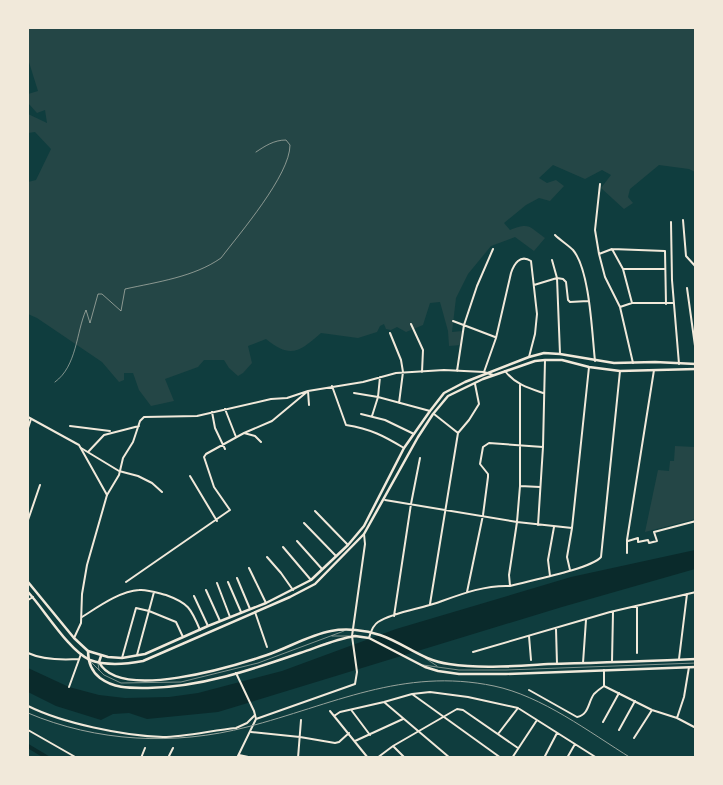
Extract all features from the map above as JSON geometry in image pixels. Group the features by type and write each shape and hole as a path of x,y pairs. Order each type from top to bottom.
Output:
{"main road":[{"path":"28,582 74,638 88,651 101,656 122,658 152,652 293,590 311,580 348,545 364,526 404,448 444,393 465,382 544,353 614,363 696,364"},
{"path":"28,592 69,642 88,659 120,664 143,661 310,588 364,534 418,437 448,396 494,375 535,361 562,360 589,367 620,371 696,369"},
{"path":"98,662 106,671 122,679 180,678 257,658 325,632 352,630 380,635 439,663 459,665 696,659"},
{"path":"88,651 88,659 93,670 101,678 115,686 126,688 182,686 236,673 352,636 369,638 412,661 438,671 479,674 696,667"},
{"path":"98,662 101,656"}],"street":[{"path":"600,184 595,230 599,254 605,277 620,307 633,363"},
{"path":"683,220 686,256 695,265"},
{"path":"671,222 673,303 679,364"},
{"path":"555,235 574,251 582,269 595,361"},
{"path":"457,371 464,325 492,249"},
{"path":"599,254 612,249 665,251 666,304"},
{"path":"612,249 623,269 632,303"},
{"path":"484,372 496,338 511,273 518,260 525,258 531,261 537,314 535,334 529,357"},
{"path":"552,260 557,278 560,354"},
{"path":"623,269 665,269"},
{"path":"534,284 557,278 565,280 568,300 570,302 588,301"},
{"path":"687,288 696,353"},
{"path":"620,307 632,303 673,303"},
{"path":"454,321 496,338"},
{"path":"411,324 423,350 422,372"},
{"path":"390,333 401,360 403,372 399,403"},
{"path":"538,525 543,447 545,360"},
{"path":"570,570 567,557 572,528 589,367"},
{"path":"627,554 627,542 654,369"},
{"path":"74,638 80,629 82,594 87,565 107,495 119,476 123,458 133,442 144,417 197,416 403,372 444,370 484,372 494,375"},
{"path":"505,371 511,379 520,385 544,393"},
{"path":"369,638 374,625 394,616 467,592 510,586 550,576 593,563 601,557 620,371"},
{"path":"372,416 378,397 380,377"},
{"path":"430,604 458,433 479,404 475,384"},
{"path":"510,586 509,575 520,486 520,385"},
{"path":"332,386 346,426 365,428 389,438 404,448"},
{"path":"308,391 309,405"},
{"path":"126,582 229,512 230,509 214,487 205,455 222,444 272,421 308,391"},
{"path":"354,394 378,397 430,411"},
{"path":"225,409 236,437"},
{"path":"212,412 215,428 225,449"},
{"path":"361,414 385,420 414,434"},
{"path":"433,414 458,433"},
{"path":"28,417 79,445 107,495"},
{"path":"28,428 32,418"},
{"path":"70,426 112,432"},
{"path":"88,452 100,437 112,432 139,426"},
{"path":"244,433 254,436 261,442"},
{"path":"467,592 488,474 480,464 483,447 489,443 543,447"},
{"path":"81,448 119,471 138,476 152,483 162,492"},
{"path":"394,616 420,458"},
{"path":"190,476 217,520"},
{"path":"28,520 40,485"},
{"path":"520,486 540,487"},
{"path":"384,500 517,522 572,528"},
{"path":"315,511 348,545"},
{"path":"627,542 638,538 638,542 648,540 649,543 657,541 654,532 696,522"},
{"path":"304,524 336,556"},
{"path":"550,576 548,560 554,527"},
{"path":"256,719 351,686 357,680 352,630 365,544 364,534"},
{"path":"298,541 323,569"},
{"path":"283,547 311,580"},
{"path":"266,557 293,590"},
{"path":"249,568 266,602"},
{"path":"236,578 250,609"},
{"path":"228,582 241,612"},
{"path":"217,583 230,617"},
{"path":"82,616 115,597 139,590 154,592 182,601 190,610 200,630"},
{"path":"206,590 220,621"},
{"path":"137,656 154,592"},
{"path":"473,652 612,612 696,592"},
{"path":"679,659 687,594"},
{"path":"194,596 208,626"},
{"path":"28,600 33,597"},
{"path":"637,606 638,653"},
{"path":"122,658 135,610 138,608 176,622 183,637"},
{"path":"255,612 267,647"},
{"path":"612,612 612,662"},
{"path":"583,663 586,620"},
{"path":"556,628 557,664"},
{"path":"529,636 531,660"},
{"path":"28,653 37,657 66,660 79,659"},
{"path":"68,687 81,654"},
{"path":"677,718 684,697 689,667"},
{"path":"529,690 577,717 581,716 585,713 594,695 604,686 604,670"},
{"path":"236,673 256,719 238,756 254,758"},
{"path":"604,686 652,710 677,718 696,728"},
{"path":"334,716 340,712 412,694 430,692 468,697 518,708 597,757"},
{"path":"603,722 619,693"},
{"path":"412,694 501,758"},
{"path":"619,730 635,701"},
{"path":"384,702 450,758"},
{"path":"28,706 73,722 109,730 164,737 236,728 247,723 255,715"},
{"path":"497,734 518,708"},
{"path":"377,758 392,746 457,709 463,710 518,748"},
{"path":"330,710 368,758"},
{"path":"351,710 370,735"},
{"path":"634,738 652,710"},
{"path":"355,741 403,718"},
{"path":"298,758 301,720"},
{"path":"512,758 537,720"},
{"path":"28,730 77,758"},
{"path":"251,732 335,743 339,742 349,733"},
{"path":"544,758 557,733"},
{"path":"566,758 575,744"},
{"path":"392,746 405,758"},
{"path":"141,758 145,748"},
{"path":"168,758 172,748"}],"lane":[{"path":"55,382 64,374 71,361 86,310 90,323 98,294 102,294 121,310 125,289 183,275 210,266 222,258 274,185 287,158 290,145 286,140 280,140 268,144 256,152"},
{"path":"88,659 100,672 112,680 121,683 181,682 258,663 341,632 352,630"},
{"path":"331,636 352,636"},
{"path":"424,657 439,667"},
{"path":"412,661 439,667 479,670 696,663"},
{"path":"98,662 97,666 100,672"}],"shaded area":[{"path":"28,28 695,28 695,172 689,169 659,165 630,189 628,197 633,203 624,209 601,188 611,175 602,170 585,179 553,165 539,178 547,183 556,180 564,186 550,201 539,198 526,205 504,223 510,230 522,226 529,227 545,238 534,251 515,237 491,246 468,274 456,298 452,332 462,331 461,345 449,346 448,331 440,302 430,303 423,325 406,332 397,327 391,330 386,329 384,324 380,326 377,332 358,338 321,333 307,345 295,351 282,349 266,339 248,346 252,363 238,376 229,368 224,360 204,360 198,367 165,379 174,401 151,406 139,390 133,373 124,373 124,380 119,382 102,362 37,318 28,314 28,182 36,180 51,149 35,132 28,133 28,114 47,123 45,110 37,113 28,103 28,94 38,91 28,59"},
{"path":"675,446 695,447 695,519 645,532 658,470 669,471 670,461 674,461"},
{"path":"695,550 695,569 562,607 218,712 147,719 129,713 113,714 101,720 56,706 28,692 28,668 69,687 99,695 125,698 169,697 198,693 282,671 396,629 571,577"}],"waterway":[{"path":"28,746 48,758"}],"railway":[{"path":"28,713 54,723 108,735 164,739 192,737 247,727 368,691 429,681 461,681 494,686 530,698 565,716 631,758"}]}
